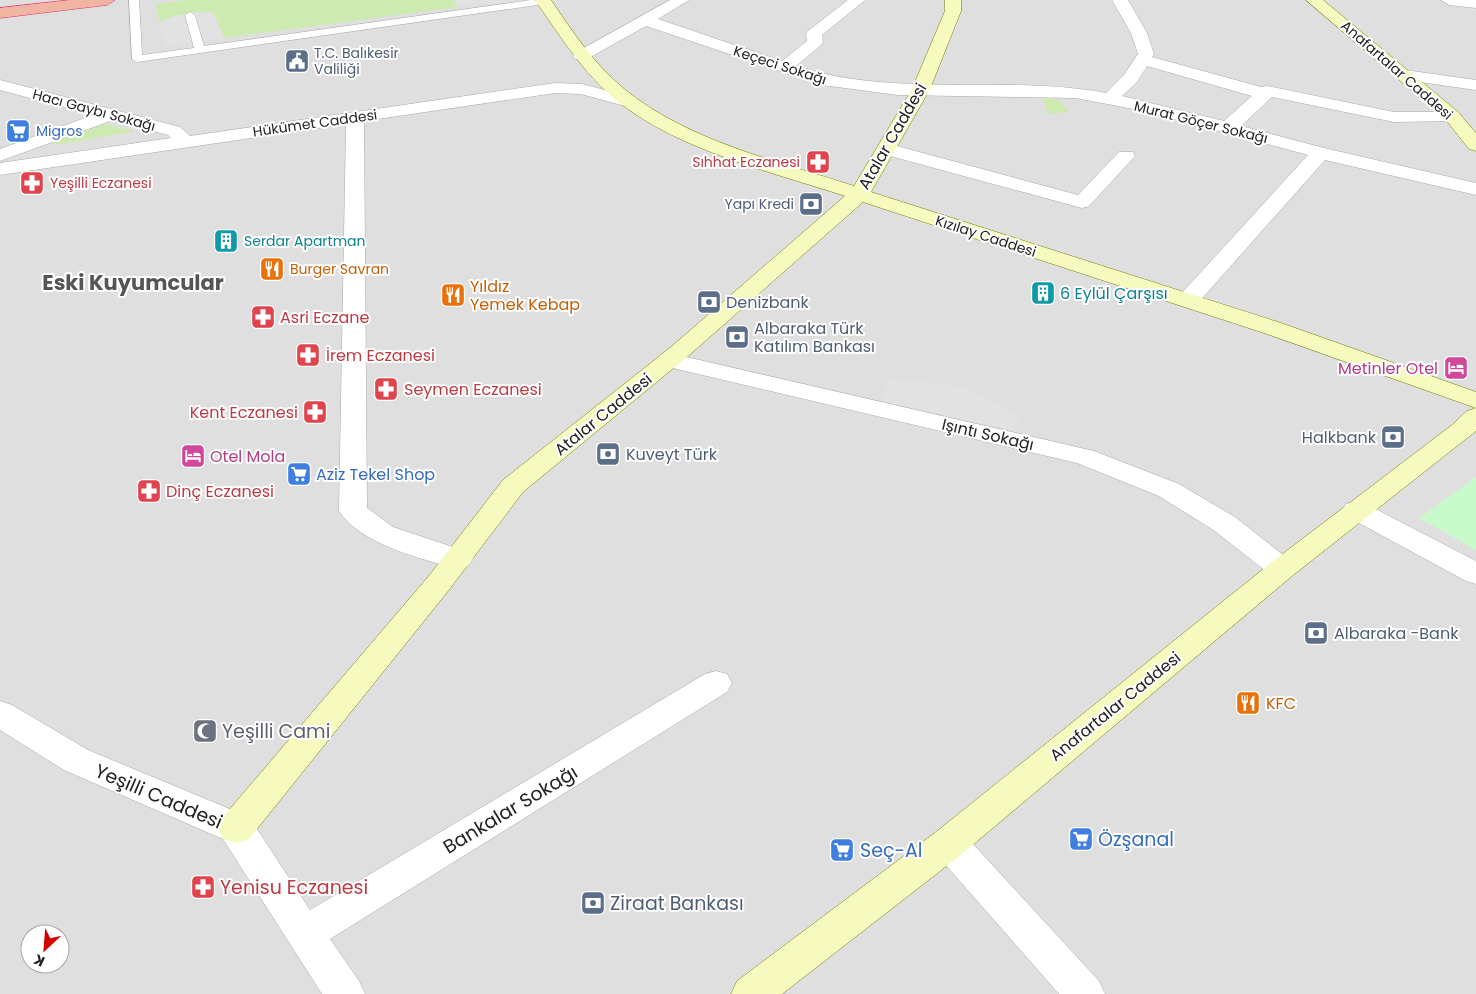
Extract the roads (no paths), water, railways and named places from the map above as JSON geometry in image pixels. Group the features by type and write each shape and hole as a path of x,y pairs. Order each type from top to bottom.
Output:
{"highway":[{"path":"0,2 22,0"},
{"path":"0,13 107,0"}],"main road":[{"name":"Atalar Caddesi","path":"236,828 458,559 513,486 669,360 859,195 921,89 953,11 953,0"},
{"name":"Anafartalar Caddesi","path":"1314,0 1452,116 1476,145"},
{"name":"Kızılay Caddesi","path":"543,1 587,63 629,102 709,144 859,195 1188,300 1476,401"},
{"name":"Anafartalar Caddesi","path":"751,994 949,843 1282,569 1460,431 1476,416"}],"street":[{"path":"179,136 587,63 644,20 681,0"},
{"path":"785,67 815,42 814,34 857,0"},
{"path":"1110,99 1132,78 1146,54 1139,33 1120,0"},
{"path":"1449,0 1476,3"},
{"name":"Keçeci Sokağı","path":"644,20 822,80 898,90 921,89"},
{"path":"1144,60 1265,94"},
{"path":"1405,75 1476,85"},
{"name":"Hacı Gaybı Sokağı","path":"0,85 113,114 179,136"},
{"name":"Hükümet Caddesi","path":"0,170 179,136 355,117 555,88 582,89 629,102"},
{"name":"Murat Göçer Sokağı","path":"921,89 1076,93 1110,99 1321,153 1476,189"},
{"path":"1228,128 1267,91 1394,117 1452,116"},
{"path":"0,155 113,114"},
{"path":"355,117 354,511 383,534 458,559"},
{"path":"886,149 1082,202 1126,156"},
{"path":"1188,300 1321,153"},
{"name":"Işıntı Sokağı","path":"669,360 1085,457 1169,490 1225,524 1282,569"},
{"path":"1356,510 1476,574"},
{"name":"Bankalar Sokağı","path":"304,934 716,683"},
{"name":"Yeşilli Caddesi","path":"0,714 76,760 236,828 345,994"},
{"path":"949,843 1085,994"}],"lane":[{"path":"134,0 137,59 543,1"},
{"path":"477,0 484,10"},
{"path":"190,15 200,50"}],"place":[{"name":"T.C. Balıkesir Valiliği","path":"297,61"},
{"name":"Migros","path":"18,131"},
{"name":"Sıhhat Eczanesi","path":"818,162"},
{"name":"Yeşilli Eczanesi","path":"32,183"},
{"name":"Yapı Kredi","path":"811,204"},
{"name":"Serdar Apartman","path":"226,241"},
{"name":"Burger Savran","path":"272,269"},
{"name":"6 Eylül Çarşısı","path":"1043,293"},
{"name":"Yıldız Yemek Kebap","path":"453,295"},
{"name":"Denizbank","path":"709,302"},
{"name":"Asri Eczane","path":"263,317"},
{"name":"Albaraka Türk Katılım Bankası","path":"737,337"},
{"name":"İrem Eczanesi","path":"308,355"},
{"name":"Metinler Otel","path":"1456,368"},
{"name":"Seymen Eczanesi","path":"386,389"},
{"name":"Kent Eczanesi","path":"315,412"},
{"name":"Halkbank","path":"1393,437"},
{"name":"Kuveyt Türk","path":"608,454"},
{"name":"Otel Mola","path":"193,456"},
{"name":"Aziz Tekel Shop","path":"299,474"},
{"name":"Dinç Eczanesi","path":"149,491"},
{"name":"Albaraka -Bank","path":"1316,633"},
{"name":"KFC","path":"1248,703"},
{"name":"Yeşilli Cami","path":"205,731"},
{"name":"Özşanal","path":"1081,839"},
{"name":"Seç-Al","path":"842,850"},
{"name":"Yenisu Eczanesi","path":"203,887"},
{"name":"Ziraat Bankası","path":"593,903"}],"district":[{"name":"Eski Kuyumcular","path":"133,283"}]}
